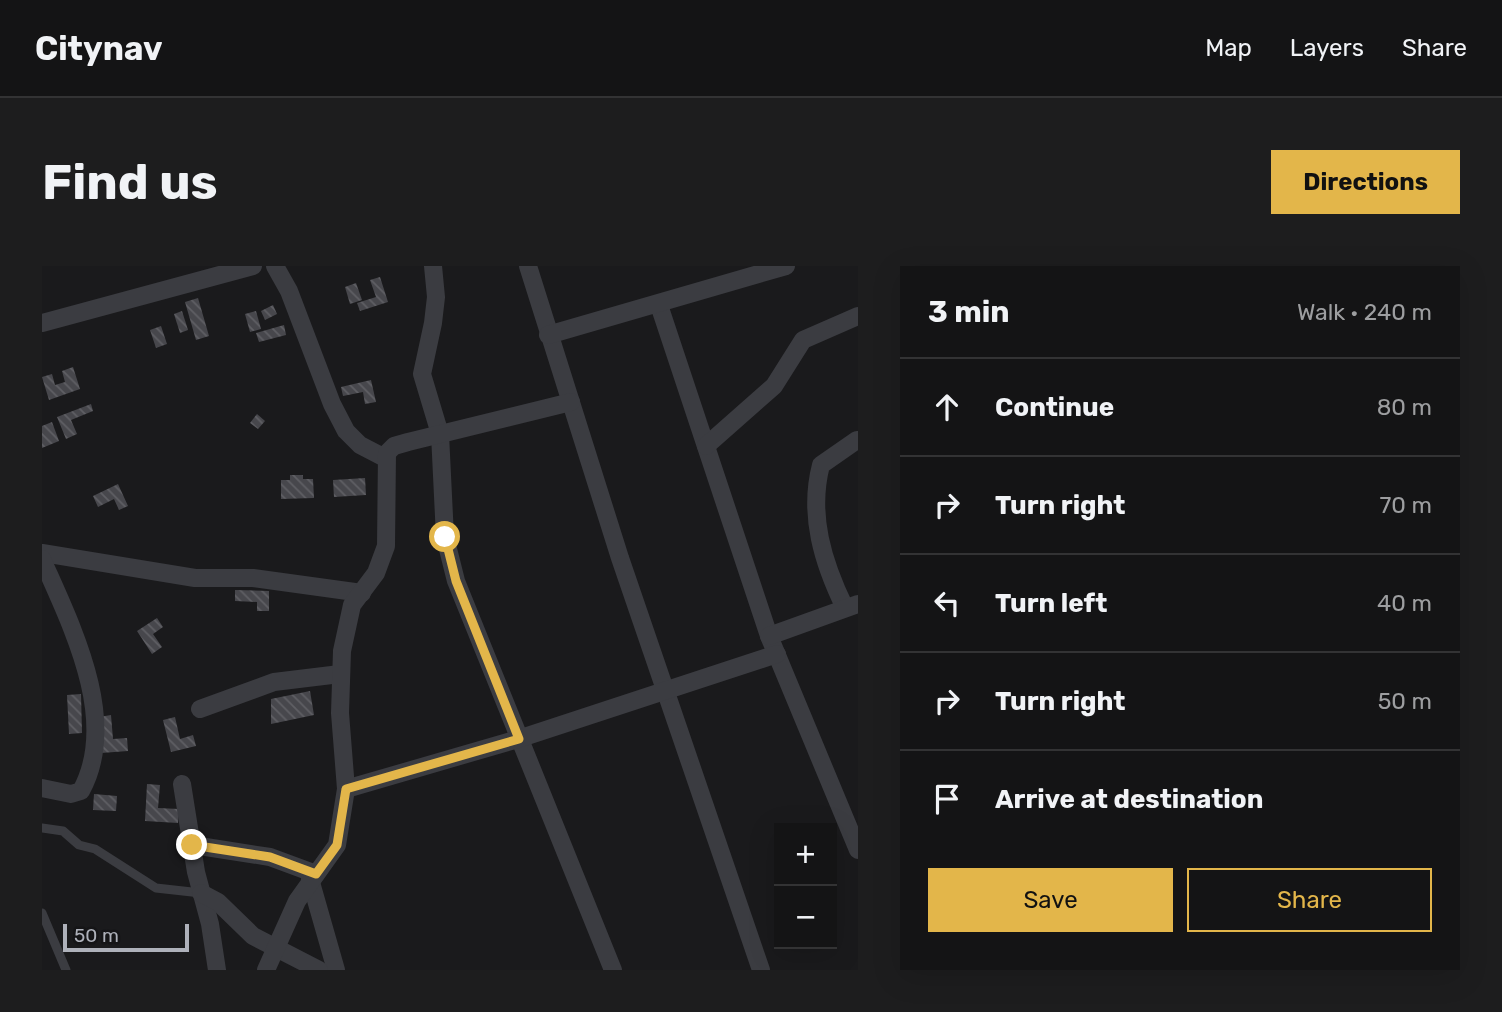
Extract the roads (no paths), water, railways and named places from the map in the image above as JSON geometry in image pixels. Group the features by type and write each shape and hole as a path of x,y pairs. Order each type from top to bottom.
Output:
{"street":[{"path":"42,323 253,266"},
{"path":"275,266 289,291 332,404 346,431 360,444 385,458"},
{"path":"433,266 436,297 422,374 440,434 445,537 456,581 573,865 613,970"},
{"path":"528,266 663,689 761,970"},
{"path":"548,335 786,266"},
{"path":"659,305 769,636 858,850"},
{"path":"706,446 774,386 803,340 858,316"},
{"path":"266,970 296,901 337,845 346,789 340,674 352,605 376,573 386,546 385,458 394,446 571,402"},
{"path":"769,636 851,606 831,579 815,505 821,465 857,440"},
{"path":"42,552 195,578 253,578 362,593"},
{"path":"42,559 67,616 86,676 94,716 93,758 81,791 71,794 42,788"},
{"path":"346,789 519,739 663,689 777,654"},
{"path":"200,709 274,682 340,674"},
{"path":"182,784 217,970"},
{"path":"192,845 270,857 313,876"},
{"path":"313,876 336,970"},
{"path":"201,893 218,902 244,930 318,970"}],"lane":[{"path":"42,828 63,831 79,845 95,849 156,888 201,893"},
{"path":"42,913 66,970"}]}
